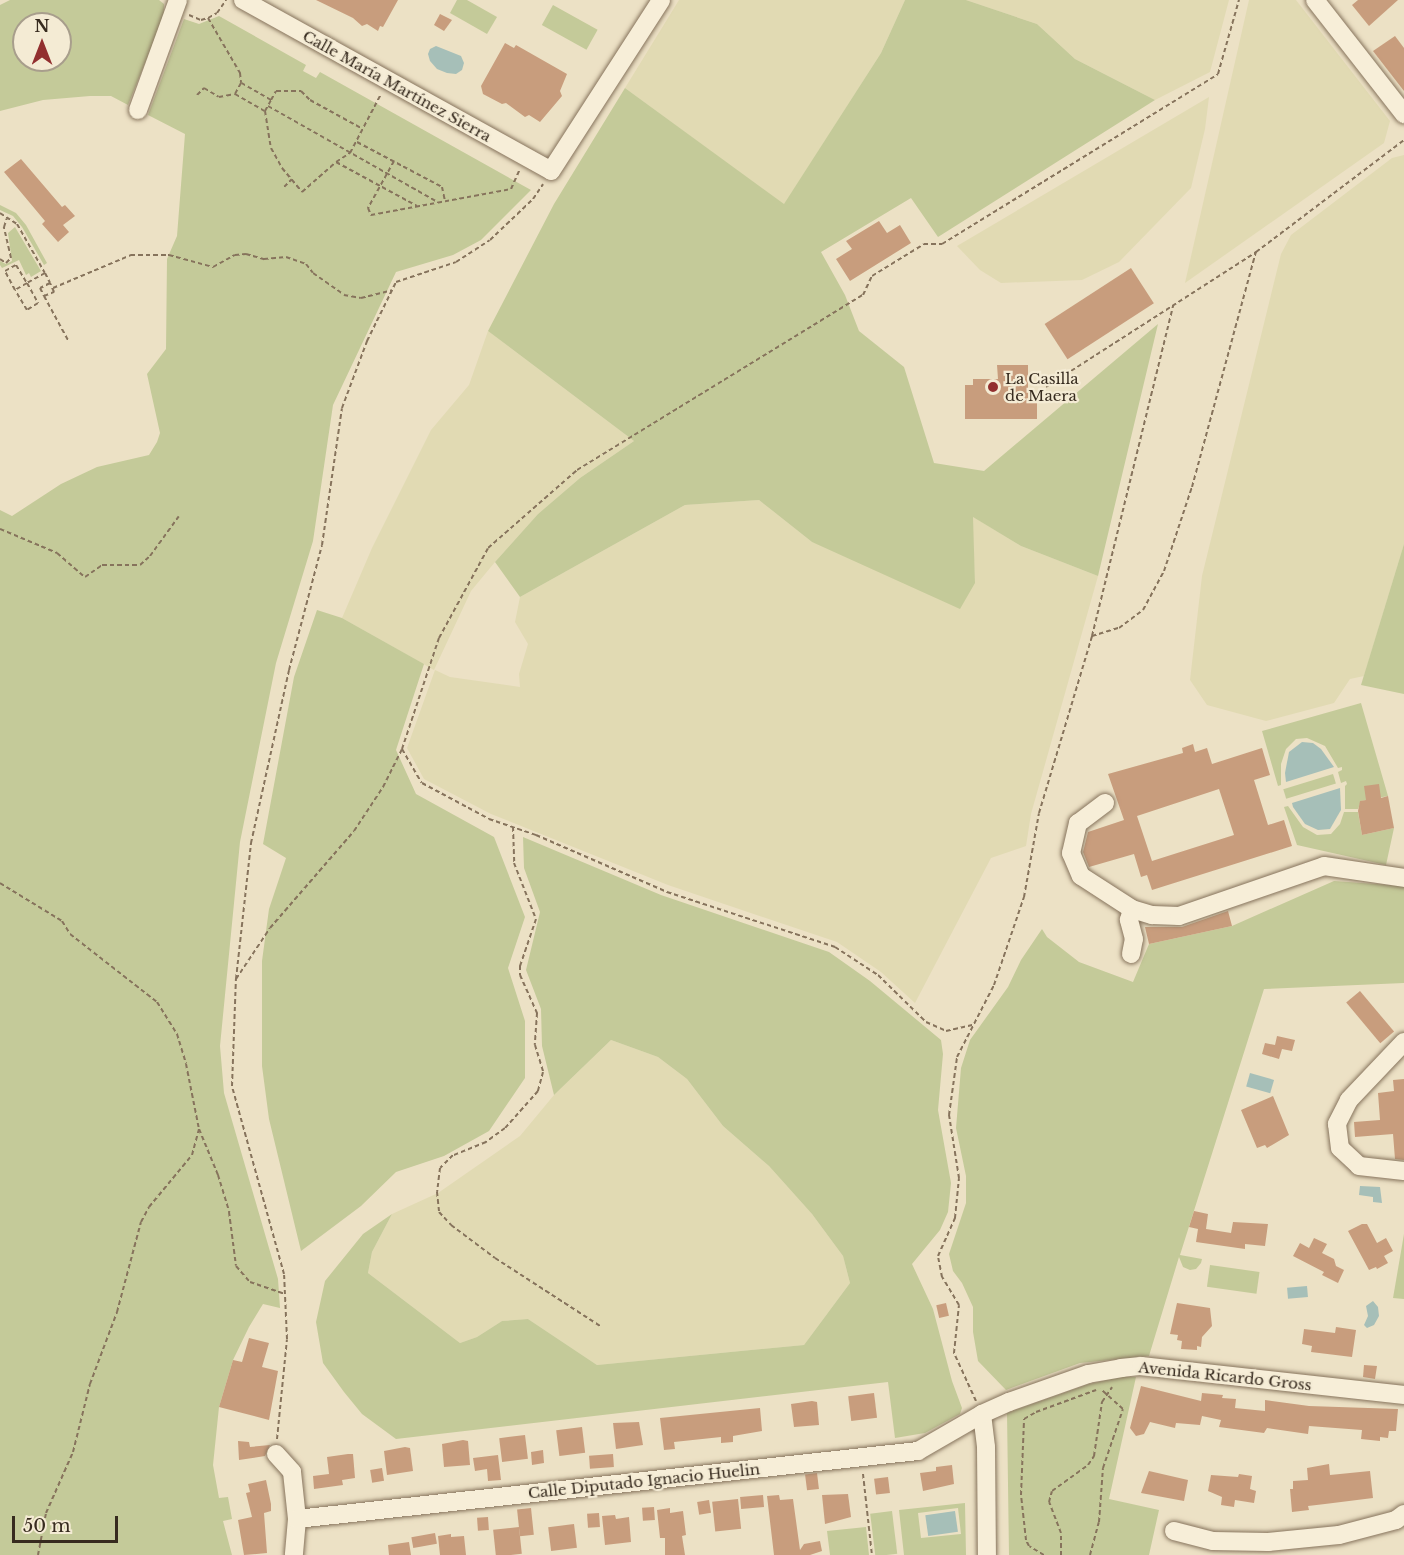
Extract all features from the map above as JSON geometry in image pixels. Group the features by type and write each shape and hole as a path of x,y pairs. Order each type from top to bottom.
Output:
{"street":[{"name":"Calle María Martínez Sierra","path":"243,0 551,171"},
{"path":"551,171 661,0"},
{"path":"1315,0 1404,114"},
{"path":"138,110 177,5"},
{"path":"1105,802 1078,823 1069,861 1081,876 1132,909 1152,915 1179,916 1324,866 1404,878"},
{"path":"1131,954 1134,939 1129,920 1132,909"},
{"path":"1404,1042 1349,1100 1337,1124 1340,1148 1359,1166 1404,1171"},
{"name":"Avenida Ricardo Gross","path":"982,1414 1088,1374 1141,1366 1404,1395"},
{"path":"982,1414 986,1447 987,1555"},
{"name":"Calle Diputado Ignacio Huelin","path":"297,1519 918,1451 982,1414"},
{"path":"276,1454 292,1472 297,1519 294,1555"},
{"path":"1174,1531 1213,1540 1268,1542 1339,1535 1396,1520 1404,1514"}],"path":[{"path":"177,5 201,20 217,14 226,0"},
{"path":"236,979 270,928 354,831 383,787 402,749 439,638 488,548 577,470 864,295 872,276 924,244 942,244 1218,74 1239,0"},
{"path":"208,18 240,73 241,83 235,94"},
{"path":"363,129 310,100 301,91 276,91 265,111 271,147 282,168 303,192 336,162 350,153 363,129 388,81"},
{"path":"241,83 271,100"},
{"path":"197,95 204,88 219,98 235,94 265,111"},
{"path":"268,106 438,202"},
{"path":"1046,387 1256,252 1404,140"},
{"path":"356,141 442,187 445,201"},
{"path":"394,161 368,208 370,215 511,189 526,157"},
{"path":"336,162 417,206"},
{"path":"276,1454 287,1339 284,1274 232,1086 236,979 251,843 289,670 322,545 342,408 368,341 396,282 456,262 490,240 533,199 551,171"},
{"path":"284,187 292,179"},
{"path":"0,213 17,224 53,288"},
{"path":"0,260 6,263 11,258 4,227 7,218"},
{"path":"1092,636 1119,628 1143,610 1164,571 1192,487 1256,252"},
{"path":"44,296 54,291 53,288 131,255 169,255 213,267 235,255 246,254 264,259 286,257 306,264 313,273 344,295 361,298 392,290"},
{"path":"0,272 16,265 38,303 27,310 5,271"},
{"path":"15,290 45,273"},
{"path":"50,283 40,288 68,340"},
{"path":"982,1414 954,1353 959,1305 942,1276 938,1256 955,1218 959,1178 949,1115 957,1057 994,985 1024,897 1039,813 1092,636 1173,306"},
{"path":"0,529 57,553 85,577 102,565 140,565 179,516"},
{"path":"402,749 422,783 489,819 667,892 835,947 878,975 926,1022 946,1031 973,1025"},
{"path":"513,827 514,863 536,919 520,966 520,975 537,1013 535,1046 543,1072 538,1090 505,1128 486,1142 453,1155 441,1168 437,1192 439,1212 451,1225 495,1258 600,1326"},
{"path":"0,883 62,921 70,934 157,1002 177,1034 200,1130 218,1174 226,1202 236,1266 250,1282 285,1294"},
{"path":"38,1555 46,1513 73,1452 90,1384 117,1312 141,1222 149,1207 192,1155 200,1130"},
{"path":"1061,1555 1061,1533 1049,1502 1052,1491 1088,1465 1094,1456 1102,1402 1121,1368"},
{"path":"1044,1555 1029,1546 1026,1540 1021,1495 1024,1419 1036,1412 1101,1389 1123,1409 1103,1468 1099,1522 1090,1555"},
{"path":"861,1457 872,1555"}],"shaded area":[{"path":"679,0 905,0 881,53 784,205 625,88"},
{"path":"966,0 1229,0 1210,72 1155,100 1075,59 1037,24"},
{"path":"1249,0 1296,0 1390,121 1384,143 1185,283"},
{"path":"1209,97 1205,129 1191,188 1119,262 1082,280 1001,283 980,270 957,246"},
{"path":"1404,155 1404,544 1364,676 1350,679 1334,703 1266,721 1207,705 1190,680 1202,576 1281,254 1291,235 1392,158"},
{"path":"488,331 634,441 580,478 538,514 495,562 471,591 434,670 342,618 372,548 431,430 469,385"},
{"path":"759,500 812,542 975,583 972,516 1021,546 1098,576 1031,814 1026,846 991,858 915,1003 881,972 837,942 668,885 491,814 424,779 407,748 435,670 450,677 520,687 519,674 528,644 515,622 520,597 685,505"},
{"path":"611,1040 658,1057 687,1079 723,1126 769,1166 812,1214 843,1256 850,1283 804,1345 597,1365 528,1319 502,1321 477,1337 460,1343 368,1273 372,1252 392,1214 438,1193 520,1136 554,1095"}],"green space":[{"path":"10,0 159,0 164,4 164,16 128,105 111,96 90,96 43,100 0,111 0,5"},
{"path":"457,0 467,0 497,17 487,34 450,13"},
{"path":"905,0 966,0 1037,24 1075,59 1155,100 938,237 911,198 821,252 845,295 859,331 904,367 934,463 984,471 1158,324 1098,576 1021,546 973,517 975,583 960,609 812,542 759,500 685,505 520,597 495,562 538,514 580,478 634,441 488,331 554,204 625,88 784,204 881,53"},
{"path":"553,5 598,30 586,50 542,25"},
{"path":"219,16 306,65 303,71 316,78 320,72 531,190 481,240 453,255 396,272 333,405 313,541 276,663 240,842 220,1046 224,1093 278,1279 280,1308 263,1304 233,1360 219,1407 213,1465 219,1498 228,1497 232,1519 223,1521 232,1555 0,1555 0,510 12,516 61,484 97,467 149,455 157,442 160,433 147,374 166,349 167,259 177,236 185,134 148,115 184,19 199,24"},
{"path":"0,205 16,213 26,225 47,263 44,265 22,227 13,216 0,210"},
{"path":"15,227 41,271 31,277 29,273 26,275 19,260 2,268 0,265 0,261 6,264 12,261 8,233"},
{"path":"1404,544 1404,694 1361,685"},
{"path":"317,610 342,618 424,664 396,750 416,794 494,837 525,917 508,968 525,1021 525,1078 489,1131 444,1156 396,1172 361,1206 301,1251 269,1119 262,1066 262,961 269,909 286,858 263,844 294,677"},
{"path":"1361,703 1388,796 1361,801 1358,809 1345,809 1345,786 1347,784 1346,781 1341,783 1338,772 1342,770 1342,767 1338,768 1325,746 1307,738 1296,739 1286,749 1281,764 1281,785 1278,786 1262,731"},
{"path":"1333,774 1336,784 1286,799 1283,789"},
{"path":"1288,806 1303,827 1317,835 1331,834 1340,824 1344,812 1358,812 1362,835 1394,828 1386,865 1297,845 1284,807"},
{"path":"523,837 661,895 829,952 870,981 941,1040 943,1054 938,1110 951,1183 948,1212 940,1230 912,1264 933,1309 952,1381 962,1408 960,1414 925,1433 895,1438 888,1382 396,1439 362,1414 344,1392 323,1363 316,1322 325,1281 363,1234 392,1214 372,1252 368,1273 460,1343 477,1337 502,1321 528,1319 597,1365 804,1345 850,1283 843,1256 812,1214 769,1166 723,1126 687,1079 658,1057 611,1040 554,1095 542,1046 541,1009 526,970 540,912 524,868"},
{"path":"1334,881 1404,886 1404,983 1264,989 1180,1255 1202,1259 1201,1263 1196,1269 1190,1270 1183,1267 1179,1257 1149,1356 1080,1363 1006,1390 978,1361 973,1332 973,1307 962,1283 953,1271 949,1254 966,1203 966,1176 956,1128 961,1068 970,1040 1008,987 1021,960 1042,929 1047,937 1079,962 1133,982 1149,944 1232,926"},
{"path":"1404,1234 1404,1299 1393,1298"},
{"path":"1210,1265 1260,1272 1256,1294 1207,1287"},
{"path":"1121,1377 1136,1377 1109,1499 1159,1510 1149,1555 1009,1555 1007,1413 1089,1384"},
{"path":"965,1503 966,1555 904,1555 899,1510","holes":["958,1508 961,1534 921,1538 918,1513"]},
{"path":"892,1511 897,1554 875,1555 870,1514"},
{"path":"866,1527 869,1555 830,1555 827,1531"}],"water":[{"path":"436,46 461,56 464,63 462,70 456,74 437,69 430,61 428,54 430,49"},
{"path":"1302,742 1313,743 1321,749 1334,767 1286,782 1285,773 1289,752"},
{"path":"1340,788 1341,810 1330,829 1318,830 1305,824 1293,807 1292,803"},
{"path":"1250,1073 1274,1080 1270,1093 1246,1086"},
{"path":"1360,1186 1380,1187 1382,1203 1373,1202 1373,1197 1359,1195"},
{"path":"1307,1286 1308,1297 1288,1299 1287,1288"},
{"path":"1373,1301 1378,1307 1379,1316 1374,1325 1367,1328 1364,1325 1368,1316 1366,1306"},
{"path":"955,1511 958,1532 928,1536 925,1515"}],"building":[{"path":"316,0 398,0 383,27 380,26 378,31 367,24 362,26 353,18"},
{"path":"1358,0 1398,0 1369,26 1352,5"},
{"path":"440,14 452,20 444,31 434,25"},
{"path":"1395,36 1404,48 1404,91 1373,51"},
{"path":"505,43 514,48 516,45 567,74 560,91 562,96 540,122 529,115 525,117 506,103 502,104 483,94 481,86"},
{"path":"21,159 62,207 65,205 75,216 63,225 69,232 58,242 42,224 45,221 4,172"},
{"path":"879,221 887,233 900,225 911,243 850,281 836,259 852,249 846,241"},
{"path":"1131,268 1154,303 1067,359 1045,324"},
{"path":"997,365 1028,365 1028,393 1037,393 1037,419 965,419 965,385 973,385 973,379 998,379"},
{"path":"1193,744 1195,752 1207,748 1212,764 1262,748 1270,775 1254,780 1268,825 1284,820 1292,846 1152,890 1147,875 1141,877 1134,854 1089,867 1083,852 1088,832 1124,820 1108,774 1183,753 1182,748","holes":["1219,789 1234,835 1152,861 1137,816"]},
{"path":"1379,784 1381,798 1388,796 1394,828 1362,835 1358,811 1360,801 1366,800 1364,786"},
{"path":"1228,911 1232,926 1149,944 1145,927 1182,927"},
{"path":"1360,991 1394,1032 1380,1043 1346,1003"},
{"path":"1277,1036 1295,1040 1292,1051 1282,1049 1279,1059 1262,1054 1265,1043 1275,1045"},
{"path":"1404,1079 1404,1160 1395,1159 1393,1134 1355,1137 1354,1122 1380,1120 1378,1093 1394,1091 1393,1080"},
{"path":"1273,1096 1289,1135 1267,1148 1265,1145 1257,1148 1241,1110"},
{"path":"1194,1211 1208,1214 1206,1229 1231,1233 1233,1222 1268,1224 1265,1246 1245,1244 1245,1249 1196,1242 1198,1229 1189,1227"},
{"path":"1367,1224 1377,1243 1386,1238 1393,1251 1384,1256 1388,1263 1377,1269 1376,1267 1369,1270 1348,1231"},
{"path":"1314,1238 1327,1244 1322,1253 1334,1259 1336,1266 1344,1270 1338,1283 1322,1275 1324,1272 1293,1256 1300,1243 1309,1248"},
{"path":"946,1303 949,1316 939,1318 936,1305"},
{"path":"1177,1303 1210,1308 1212,1326 1202,1337 1201,1347 1197,1346 1197,1350 1181,1349 1182,1341 1177,1340 1178,1335 1170,1334"},
{"path":"1336,1327 1356,1330 1352,1357 1311,1352 1312,1346 1302,1344 1304,1329 1335,1333"},
{"path":"249,1338 269,1343 262,1367 278,1371 269,1420 219,1407 233,1360 242,1362"},
{"path":"1364,1365 1377,1366 1375,1379 1363,1377"},
{"path":"1141,1386 1201,1401 1202,1393 1223,1395 1222,1398 1236,1399 1235,1408 1265,1411 1265,1400 1309,1406 1398,1409 1396,1431 1389,1431 1388,1438 1380,1437 1380,1441 1361,1439 1362,1430 1309,1426 1308,1434 1267,1428 1264,1433 1219,1427 1221,1420 1202,1416 1200,1425 1176,1423 1175,1428 1150,1422 1144,1434 1136,1436 1130,1428"},
{"path":"874,1393 877,1418 851,1421 848,1396"},
{"path":"817,1402 819,1425 794,1427 791,1404"},
{"path":"760,1408 762,1431 733,1436 733,1442 721,1443 721,1437 674,1442 675,1449 664,1450 660,1418"},
{"path":"639,1422 643,1445 616,1449 613,1423"},
{"path":"582,1427 585,1453 559,1456 556,1430"},
{"path":"525,1435 528,1459 502,1462 499,1438"},
{"path":"238,1441 249,1442 250,1447 270,1445 265,1456 239,1460"},
{"path":"468,1441 470,1465 444,1467 442,1444"},
{"path":"410,1448 413,1471 387,1475 384,1451"},
{"path":"543,1450 544,1463 532,1465 531,1452"},
{"path":"353,1454 355,1478 342,1480 343,1485 314,1489 313,1476 329,1474 327,1457"},
{"path":"613,1454 614,1467 590,1469 589,1456"},
{"path":"498,1455 501,1480 488,1481 487,1469 475,1471 473,1458"},
{"path":"1329,1464 1330,1475 1370,1471 1373,1498 1308,1506 1309,1510 1292,1512 1290,1489 1293,1489 1293,1481 1308,1480 1307,1468"},
{"path":"952,1465 954,1484 923,1491 920,1473 936,1471 936,1467"},
{"path":"382,1468 384,1481 372,1483 370,1470"},
{"path":"1149,1471 1188,1480 1184,1501 1141,1493"},
{"path":"817,1473 819,1489 807,1490 805,1474"},
{"path":"1239,1474 1252,1476 1250,1489 1256,1491 1254,1503 1235,1500 1234,1507 1221,1505 1222,1497 1208,1491 1211,1475 1238,1477"},
{"path":"888,1477 890,1493 876,1495 874,1479"},
{"path":"266,1480 271,1504 271,1511 264,1513 267,1553 244,1555 238,1520 252,1517 246,1493 250,1492 248,1484"},
{"path":"848,1494 851,1517 825,1524 822,1495"},
{"path":"763,1495 764,1507 741,1509 740,1497"},
{"path":"779,1495 780,1500 793,1499 800,1550 804,1544 820,1541 822,1551 810,1555 774,1555 767,1496"},
{"path":"738,1499 741,1529 715,1532 712,1502"},
{"path":"709,1500 711,1513 699,1515 697,1502"},
{"path":"654,1507 655,1520 643,1521 642,1508"},
{"path":"531,1508 534,1535 520,1536 517,1509"},
{"path":"670,1508 670,1513 683,1511 686,1535 682,1536 685,1555 665,1555 665,1538 660,1538 657,1510"},
{"path":"599,1513 600,1527 588,1528 587,1514"},
{"path":"615,1515 616,1519 629,1517 631,1542 605,1545 602,1516"},
{"path":"488,1517 489,1530 478,1531 477,1518"},
{"path":"574,1524 577,1548 551,1551 548,1527"},
{"path":"519,1527 522,1554 496,1555 493,1530"},
{"path":"435,1533 437,1544 413,1548 411,1537"},
{"path":"451,1534 451,1537 464,1536 466,1555 440,1555 438,1536"},
{"path":"409,1542 411,1555 389,1555 388,1545"}],"place":[{"name":"La Casilla de Maera","path":"993,387"}]}
